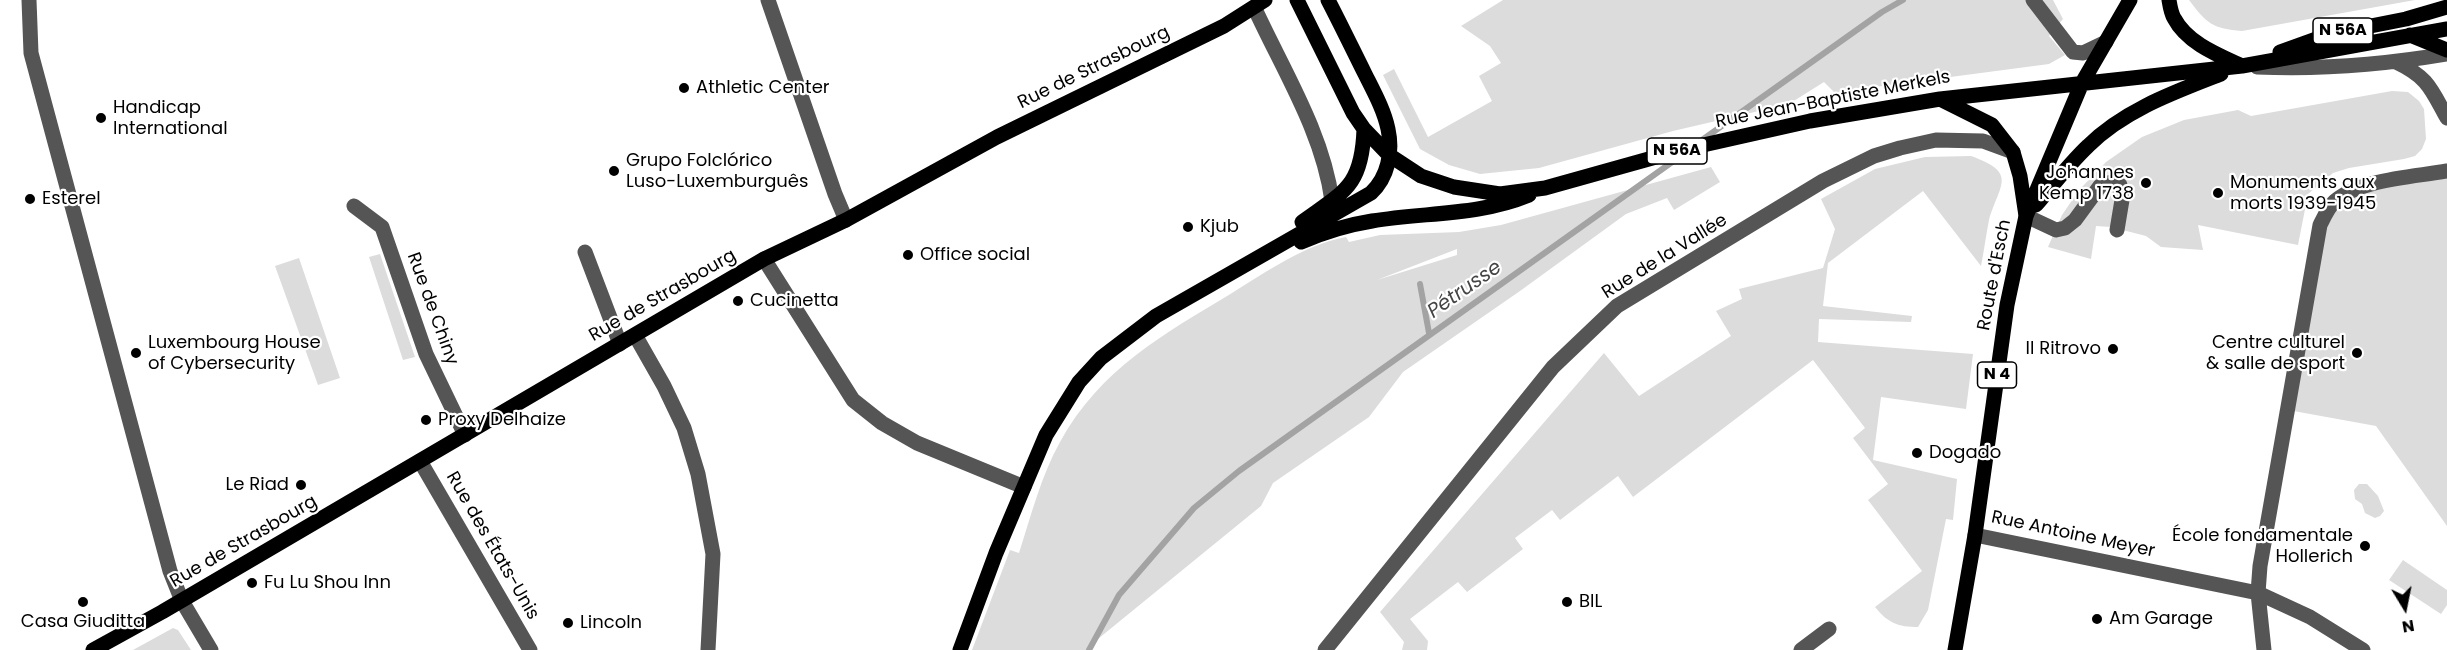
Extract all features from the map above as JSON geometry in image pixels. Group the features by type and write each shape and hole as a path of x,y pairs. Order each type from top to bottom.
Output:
{"main road":[{"name":"Rue Jean-Baptiste Merkels","path":"1297,0 1353,113 1364,129 1389,154 1421,176 1454,187 1500,194 1545,189 1681,150 1810,121 1940,99 2082,83"},
{"path":"960,650 996,553 1046,435 1079,382 1101,358 1156,316 1371,193 1387,171 1389,130 1378,101 1329,0"},
{"name":"Route d'Esch","path":"1955,650 1976,535 2007,305 2026,216 2082,83 2130,0"},
{"path":"2169,0 2174,18 2190,37 2216,54 2242,66"},
{"name":"Rue de Strasbourg","path":"93,650 182,601 764,259 846,220 997,137 1224,26 1260,4"},
{"name":"N 56A","path":"2242,66 2330,34 2406,19 2447,7"},
{"name":"N 56A","path":"2082,83 2242,66 2447,29"},
{"name":"N 56A","path":"2410,35 2447,52"},
{"name":"N 4","path":"2026,216 2089,144 2115,124 2148,104 2242,66"},
{"path":"1940,99 1992,125 2013,152 2020,176 2026,216"},
{"path":"1241,266 1348,188 1358,173 1364,154 1364,129"},
{"path":"1241,266 1338,228 1374,221 1478,211 1510,203 1545,189"}],"street":[{"path":"29,0 31,53 145,483 170,571 182,601 212,650"},
{"path":"768,0 846,220"},
{"path":"2033,0 2073,52 2083,52 2106,42"},
{"path":"1260,4 1319,145 1328,174 1332,201"},
{"name":"N 56A","path":"2242,66 2314,69 2396,62 2447,52"},
{"path":"2396,62 2416,71 2427,82 2447,118"},
{"name":"Rue de la Vallée","path":"1327,649 1553,367 1617,306 1823,181 1874,156 1900,147 1936,140 1983,141 2013,152"},
{"path":"2264,650 2258,593 2260,566 2320,225 2333,202 2353,190 2377,183 2447,171"},
{"path":"2026,216 2056,230 2065,228 2100,186 2114,181 2120,185 2122,200 2117,230"},
{"name":"Rue de Chiny","path":"354,206 382,227 426,354 465,435"},
{"path":"585,252 620,344"},
{"path":"764,259 853,400 882,423 917,443 1024,487"},
{"path":"635,335 664,386 684,428 698,474 713,554 708,650"},
{"name":"Rue des États-Unis","path":"420,461 530,650"},
{"name":"Rue Antoine Meyer","path":"1976,535 2258,593 2310,616 2363,650"},
{"path":"1801,650 1829,629"}],"shaded area":[{"path":"1503,0 2053,0 2063,19 2049,36 2065,55 2049,64 1867,88 1837,95 1824,82 1789,104 1673,131 1539,168 1480,174 1449,165 1420,149 1383,75 1394,69 1428,137 1492,101 1479,76 1501,63 1490,46 1461,26"},
{"path":"2189,0 2415,0 2242,31 2224,29 2211,23"},
{"path":"2392,91 2408,92 2419,101 2424,109 2426,139 2422,149 2415,156 2404,159 2349,168 2333,173 2308,194 2298,245 2198,225 2203,250 2161,247 2146,236 2111,227 2096,226 2091,259 2048,247 2062,215 2079,190 2106,162 2142,137 2184,120 2238,110 2251,116"},
{"path":"1971,156 1995,168 2002,181 1989,220 1981,266 1923,191 1828,263 1823,306 1912,316 1911,322 1819,319 1818,342 1973,354 1966,409 1881,397 1873,460 1957,479 1953,520 1946,519 1928,610 1918,627 1894,623 1884,617 1875,607 1922,571 1868,500 1888,484 1853,438 1865,428 1813,360 1633,497 1618,476 1560,520 1552,510 1515,538 1523,549 1467,592 1458,582 1410,619 1428,641 1427,650 1402,650 1404,642 1380,612 1604,353 1639,396 1731,336 1716,311 1742,299 1739,289 1823,268 1835,229 1821,199 1875,169 1925,157"},
{"path":"1711,167 1720,182 1674,210 1667,198 1626,214 1403,372 1369,417 1273,483 1261,506 1093,643 1089,650 972,650 1010,550 1019,553 1042,482 1060,442 1076,416 1094,394 1135,356 1182,323 1273,268 1316,246 1346,237 1349,242 1380,235 1459,232 1501,225","holes":["1457,249 1457,255 1377,280"]},
{"path":"2447,171 2447,526 2376,426 2288,410 2320,225 2333,202"},
{"path":"380,254 415,357 403,360 369,257"},
{"path":"299,258 340,378 318,385 275,266"},
{"path":"2359,484 2367,484 2378,496 2384,511 2380,516 2375,518 2365,513 2362,504 2355,499 2354,490"},
{"path":"2403,560 2447,590 2447,605 2441,614 2389,580"},
{"path":"173,628 178,630 191,650 133,650"}],"waterway":[{"name":"Pétrusse","path":"1702,140 1882,12 1903,0"},
{"name":"Pétrusse","path":"1089,650 1119,595 1194,508 1239,471 1682,155"},
{"path":"1420,284 1429,333"}],"place":[{"name":"Athletic Center","path":"684,88"},
{"name":"Handicap International","path":"101,118"},
{"name":"Grupo Folclórico Luso-Luxemburguês","path":"614,171"},
{"name":"Johannes Kemp 1738","path":"2146,183"},
{"name":"Monuments aux morts 1939-1945","path":"2218,193"},
{"name":"Esterel","path":"30,199"},
{"name":"Kjub","path":"1188,227"},
{"name":"Office social","path":"908,255"},
{"name":"Cucinetta","path":"738,301"},
{"name":"Il Ritrovo","path":"2113,349"},
{"name":"Luxembourg House of Cybersecurity","path":"136,353"},
{"name":"Centre culturel & salle de sport","path":"2357,353"},
{"name":"Proxy Delhaize","path":"426,420"},
{"name":"Dogado","path":"1917,453"},
{"name":"Le Riad","path":"301,485"},
{"name":"École fondamentale Hollerich","path":"2365,546"},
{"name":"Fu Lu Shou Inn","path":"252,583"},
{"name":"Casa Giuditta","path":"83,602"},
{"name":"BIL","path":"1567,602"},
{"name":"Am Garage","path":"2097,619"},
{"name":"Lincoln","path":"568,623"}]}
